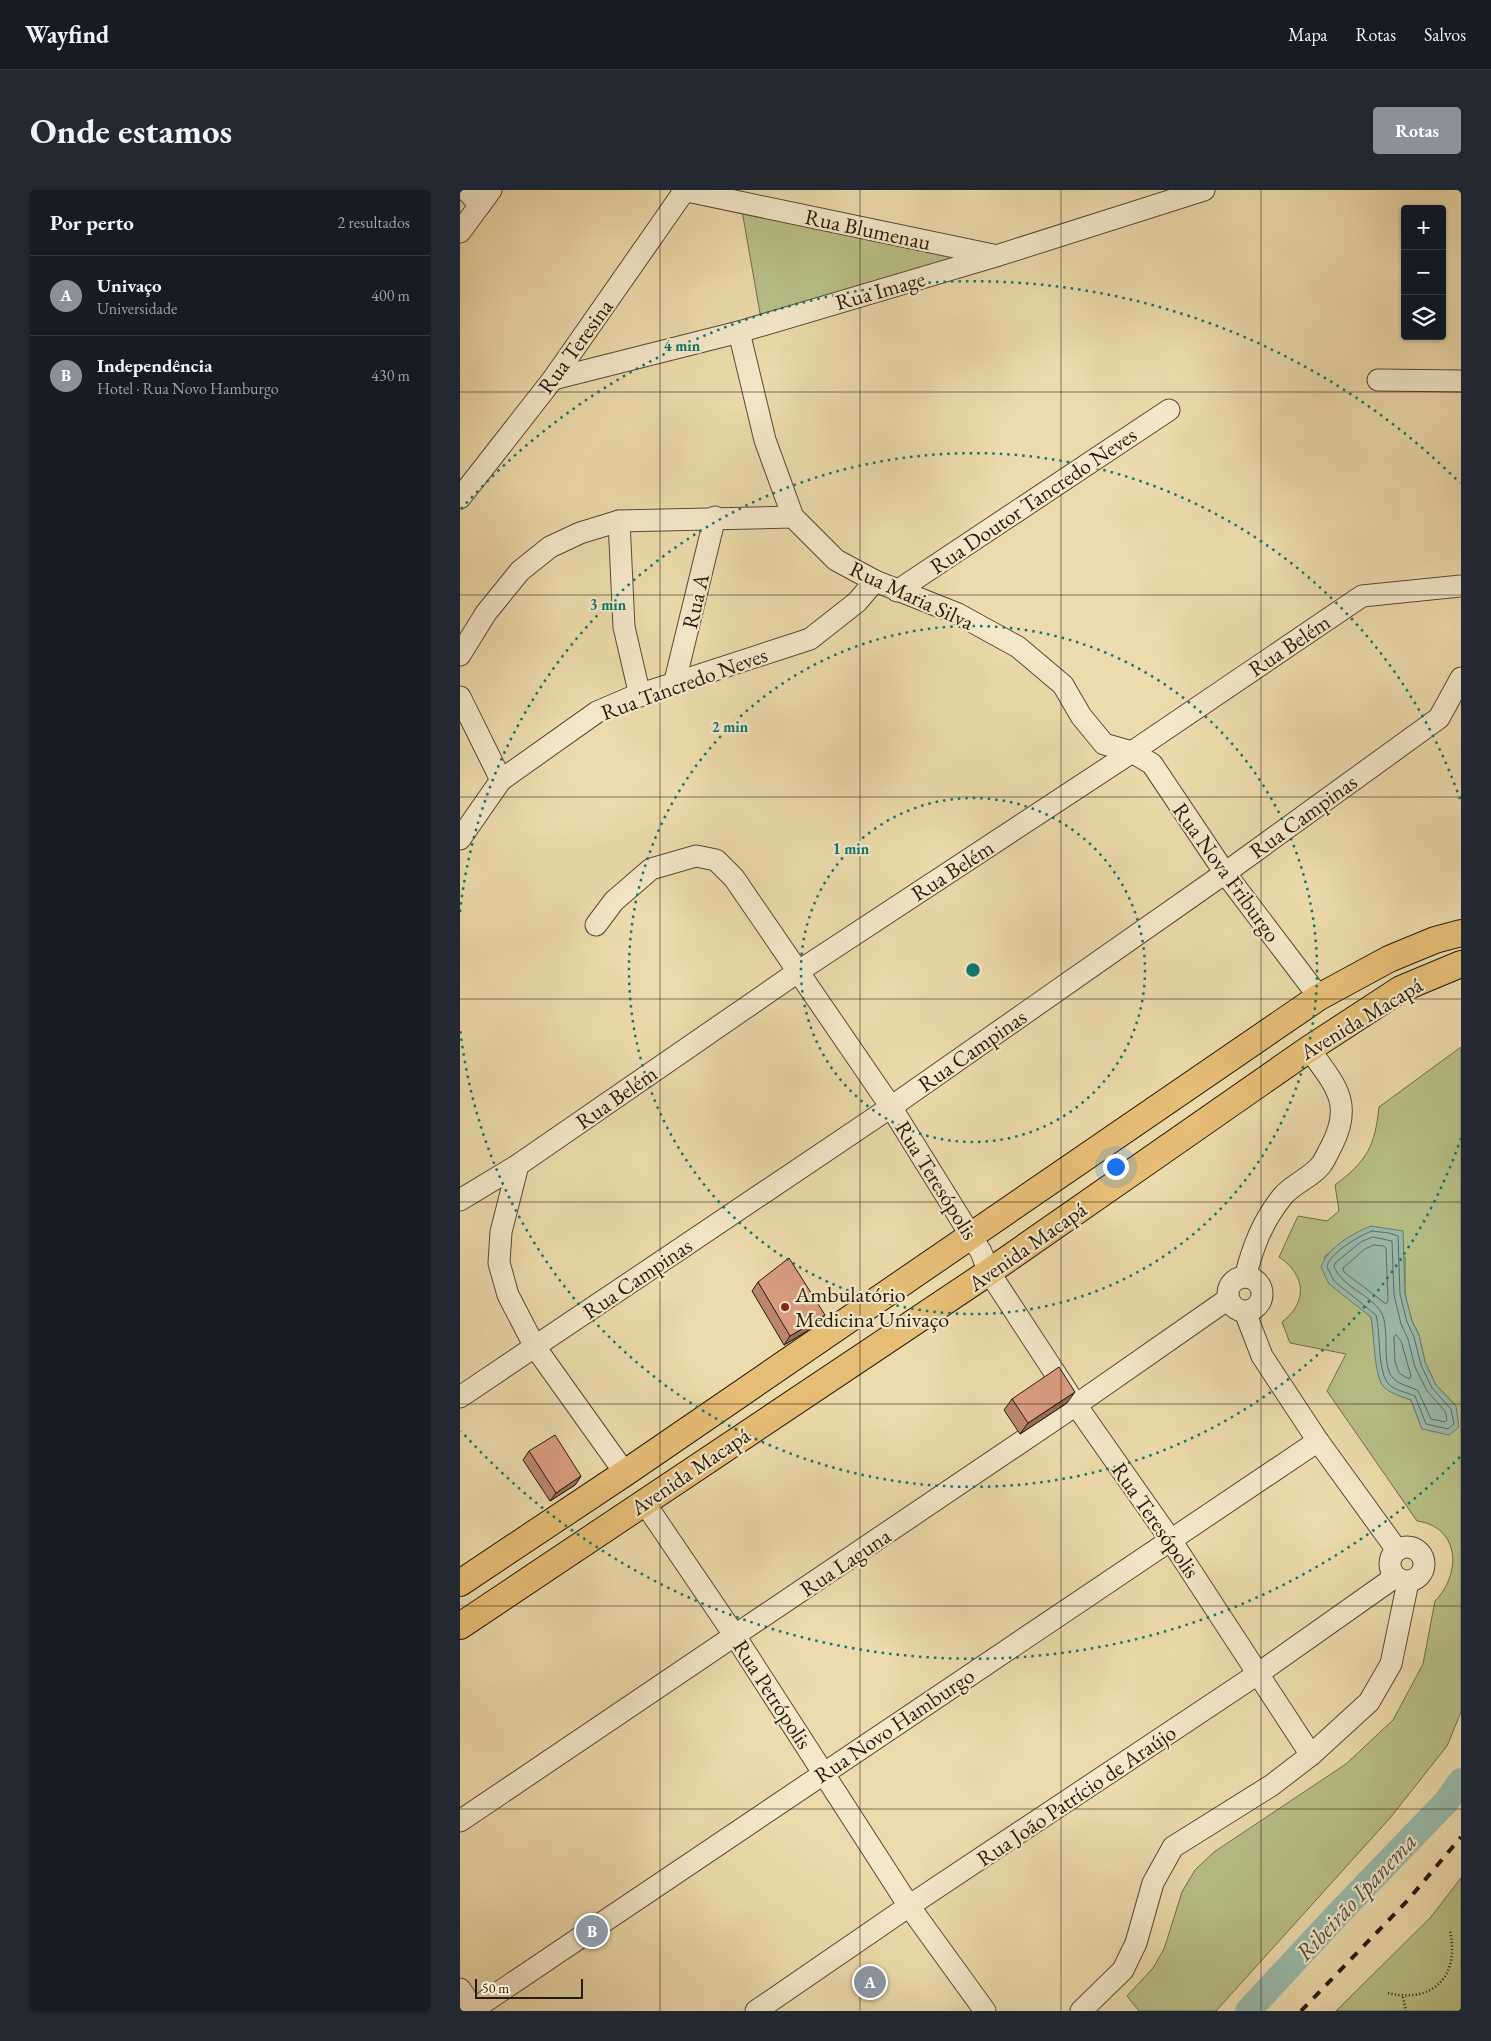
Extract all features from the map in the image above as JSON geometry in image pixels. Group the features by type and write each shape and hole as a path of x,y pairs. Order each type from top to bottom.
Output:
{"main road":[{"name":"Avenida Macapá","path":"460,1583 625,1473 1319,996 1389,959 1435,940 1461,932"},
{"name":"Avenida Macapá","path":"460,1626 989,1272 1309,1049 1401,989 1453,966"}],"street":[{"name":"Rua Blumenau","path":"684,190 996,256"},
{"name":"Rua Teresina","path":"460,498 553,379 684,190"},
{"name":"Rua Image","path":"553,379 739,332 996,256 1204,190"},
{"path":"460,232 479,195"},
{"name":"Rua Maria Silva","path":"739,332 765,440 793,517 836,560 897,591 958,614 1018,647 1063,685 1080,716 1104,744 1132,752"},
{"path":"1378,380 1461,382"},
{"name":"Rua Doutor Tancredo Neves","path":"897,591 1169,410"},
{"path":"460,655 486,613 520,571 550,548 580,533 619,521 715,517 793,517"},
{"name":"Rua A","path":"674,685 715,517"},
{"path":"619,521 624,627 640,696"},
{"name":"Rua Tancredo Neves","path":"460,839 501,780 597,712 810,639 857,602 875,581"},
{"name":"Rua Belém","path":"460,1200 518,1165 799,971 1132,752 1362,596 1461,586"},
{"name":"Rua Campinas","path":"460,1397 891,1107 1225,873 1439,718 1461,678"},
{"path":"460,697 501,780"},
{"name":"Rua Nova Friburgo","path":"1132,752 1152,764 1225,873 1319,996"},
{"name":"Rua Teresópolis","path":"596,925 614,901 651,869 696,856 716,860 734,878 891,1107 971,1234 989,1272 1076,1405 1170,1539 1311,1755"},
{"path":"1245,1277 1255,1242 1267,1219 1283,1195 1320,1166 1339,1130 1342,1106 1335,1085 1309,1049"},
{"path":"518,1165 501,1232 499,1263 508,1295 534,1347 625,1473"},
{"path":"1245,1277 1251,1278 1260,1286 1262,1297 1256,1308 1245,1312 1234,1308 1228,1299 1227,1293 1231,1283 1245,1277"},
{"name":"Rua Laguna","path":"460,1821 1076,1405 1228,1299"},
{"path":"1245,1312 1262,1356 1318,1441 1397,1550"},
{"name":"Rua Novo Hamburgo","path":"473,2010 1318,1441"},
{"name":"Rua Petrópolis","path":"644,1502 824,1772 908,1906 985,2011"},
{"path":"1408,1547 1419,1551 1423,1556 1424,1562 1422,1573 1414,1581 1401,1579 1390,1566 1393,1554 1397,1550 1408,1547"},
{"path":"1081,2011 1123,1970 1136,1943 1153,1883 1173,1847 1272,1785 1311,1755 1369,1702 1391,1664 1401,1579"},
{"name":"Rua João Patrício de Araújo","path":"756,2011 908,1906 1401,1579"},
{"path":"460,1989 473,2010"}],"path":[{"path":"1388,1993 1403,1997 1419,1995 1434,1988 1445,1977 1452,1963 1454,1947 1450,1931"},
{"path":"1403,1997 1406,2011"}],"green space":[{"path":"741,205 982,256 761,319"},
{"path":"1461,1047 1461,1712 1447,1746 1390,1818 1216,2011 1139,2011 1127,1996 1153,1968 1164,1949 1182,1892 1195,1870 1214,1852 1346,1764 1393,1720 1423,1664 1435,1601 1449,1578 1452,1554 1449,1542 1442,1532 1431,1525 1417,1521 1327,1391 1346,1354 1290,1343 1282,1322 1296,1306 1300,1297 1300,1289 1299,1280 1295,1272 1279,1257 1298,1216 1327,1221 1339,1211 1335,1185 1355,1168 1368,1152 1375,1132 1379,1107","holes":["1340,1245 1405,1257 1405,1294 1412,1321 1419,1335 1425,1362 1436,1385 1456,1406 1422,1429 1411,1400 1400,1396 1375,1338 1371,1317 1353,1301 1324,1257"]},
{"path":"1461,1878 1461,2011 1336,2011 1431,1917"}],"water":[{"path":"1371,1226 1403,1231 1405,1294 1412,1321 1419,1335 1425,1362 1436,1385 1456,1406 1459,1427 1449,1435 1422,1429 1411,1400 1392,1393 1383,1386 1376,1364 1371,1317 1329,1284 1321,1267 1329,1254 1342,1242"}],"building":[{"name":"Ambulatório Medicina Univaço","path":"789,1258 825,1315 790,1336 758,1282"},
{"path":"1059,1367 1075,1392 1028,1423 1012,1399"},
{"path":"555,1435 581,1476 556,1493 529,1451"}],"waterway":[{"name":"Ribeirão Ipanema","path":"1248,2011 1446,1802 1461,1781"}],"railway":[{"path":"1301,2011 1408,1900 1461,1837"}],"place":[{"name":"Ambulatório Medicina Univaço","path":"785,1307"},
{"name":"Independência","path":"592,1931"},
{"name":"Univaço","path":"870,1982"}]}
